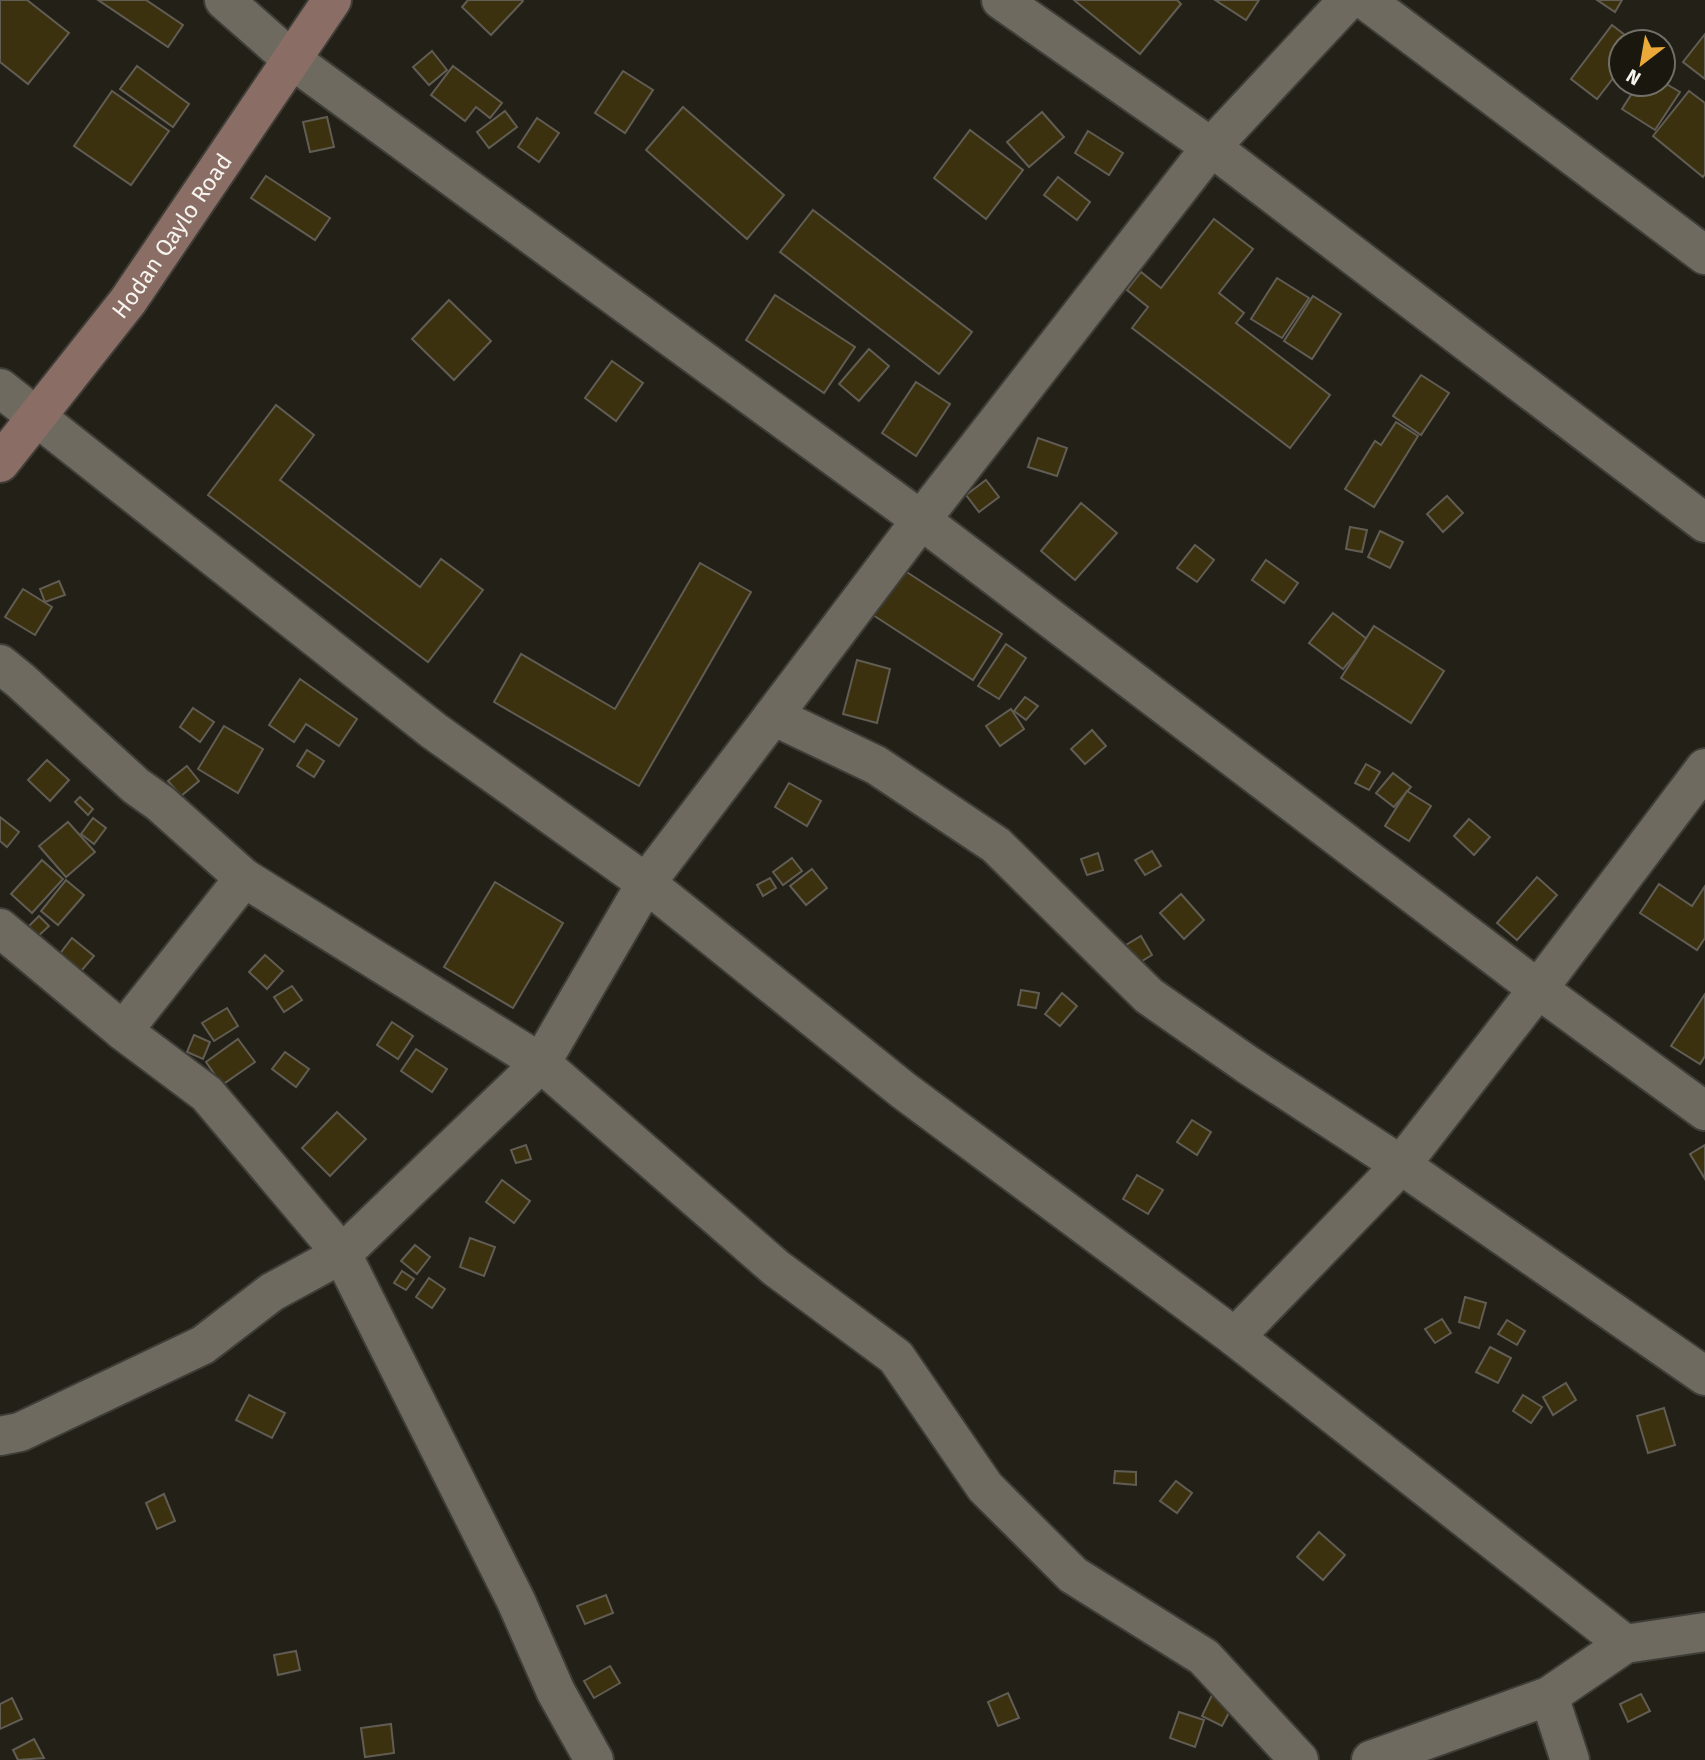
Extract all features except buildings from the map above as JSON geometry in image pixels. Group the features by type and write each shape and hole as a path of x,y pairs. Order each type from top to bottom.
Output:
{"street":[{"path":"224,0 291,59 921,520 1538,989 1705,1111"},
{"name":"Hodan Qaylo Road","path":"0,463 128,301 332,0"},
{"path":"1001,0 1211,147 1705,523"},
{"path":"0,1436 20,1432 203,1345 272,1292 342,1254 541,1063 646,883 921,520 1211,147 1348,0"},
{"path":"1365,0 1705,255"},
{"path":"0,388 434,731 646,883 903,1090 1234,1337 1625,1644"},
{"path":"0,664 244,878 541,1063 776,1268 896,1357 985,1487 1073,1575 1204,1657 1299,1760"},
{"path":"773,716 876,765 996,845 1149,996 1248,1065 1401,1165 1705,1376"},
{"path":"1234,1337 1401,1165 1705,768"},
{"path":"123,1031 244,878"},
{"path":"0,928 123,1031 207,1094 342,1254 516,1601 556,1692 594,1760"},
{"path":"1371,1760 1549,1696 1625,1644 1705,1632"},
{"path":"1549,1696 1570,1760"}]}
